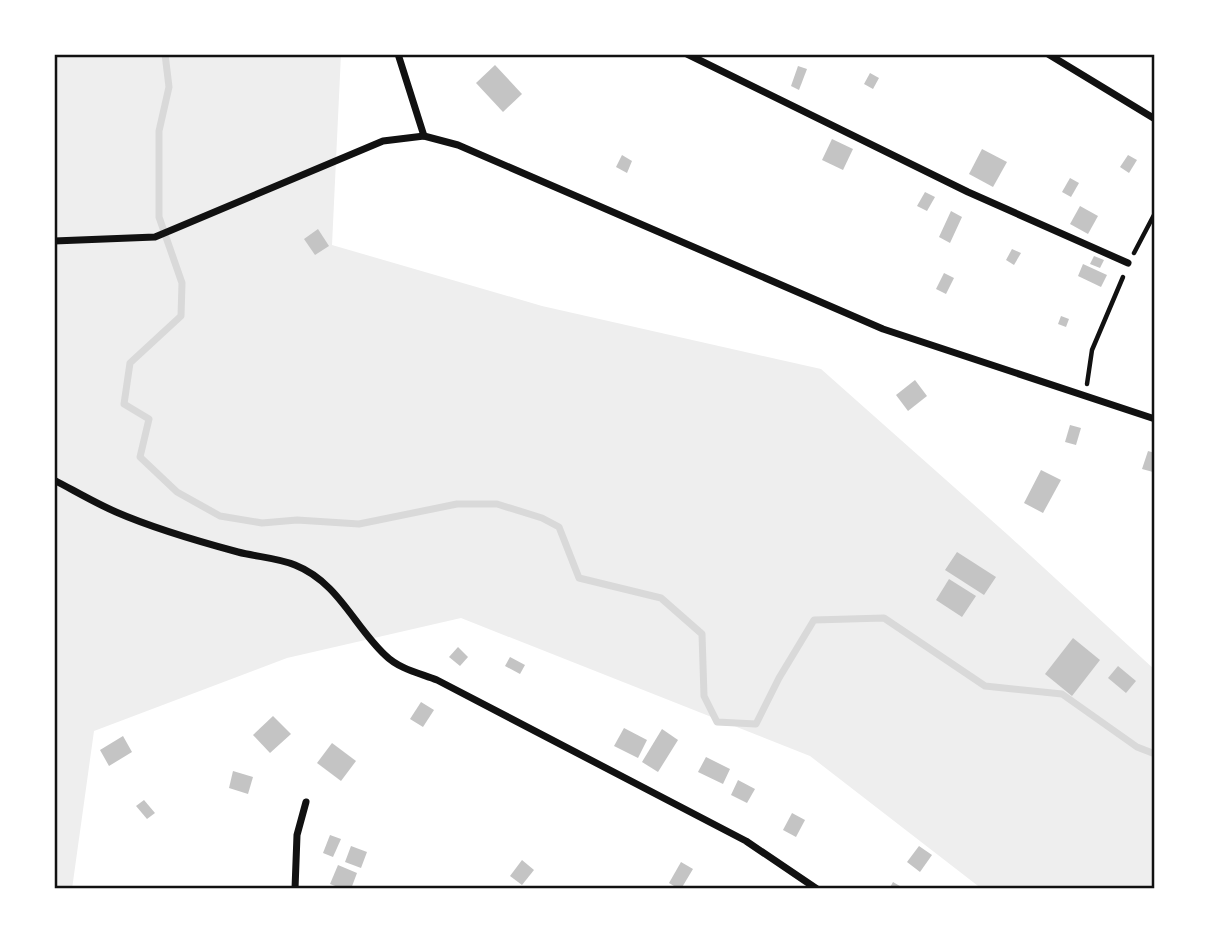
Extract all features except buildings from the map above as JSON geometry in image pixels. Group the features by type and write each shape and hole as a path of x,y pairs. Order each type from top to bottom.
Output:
{"street":[{"path":"398,54 424,136"},
{"path":"687,54 968,192 1128,263"},
{"path":"1048,54 1155,119"},
{"path":"54,241 155,237 383,141 424,136 458,145 883,329 1155,419"},
{"path":"54,480 116,512 155,526 240,553 296,565 326,583 364,633 400,666 437,680 746,841 817,889"},
{"path":"297,888 297,835 306,802"}],"path":[{"path":"1085,397 1092,350 1128,263 1155,213"}],"shaded area":[{"path":"54,54 341,54 332,245 542,306 821,369 1155,670 1155,889 982,889 810,756 461,618 287,658 94,731 72,889 54,889"}],"waterway":[{"path":"165,54 169,87 159,131 159,217 182,283 181,316 130,363 124,404 149,419 140,457 177,492 220,516 262,523 297,520 359,524 457,504 497,504 542,518 559,527 579,578 661,598 702,634 704,696 717,722 756,724 779,678 814,620 884,618 985,686 1062,694 1137,747 1155,754"}]}
